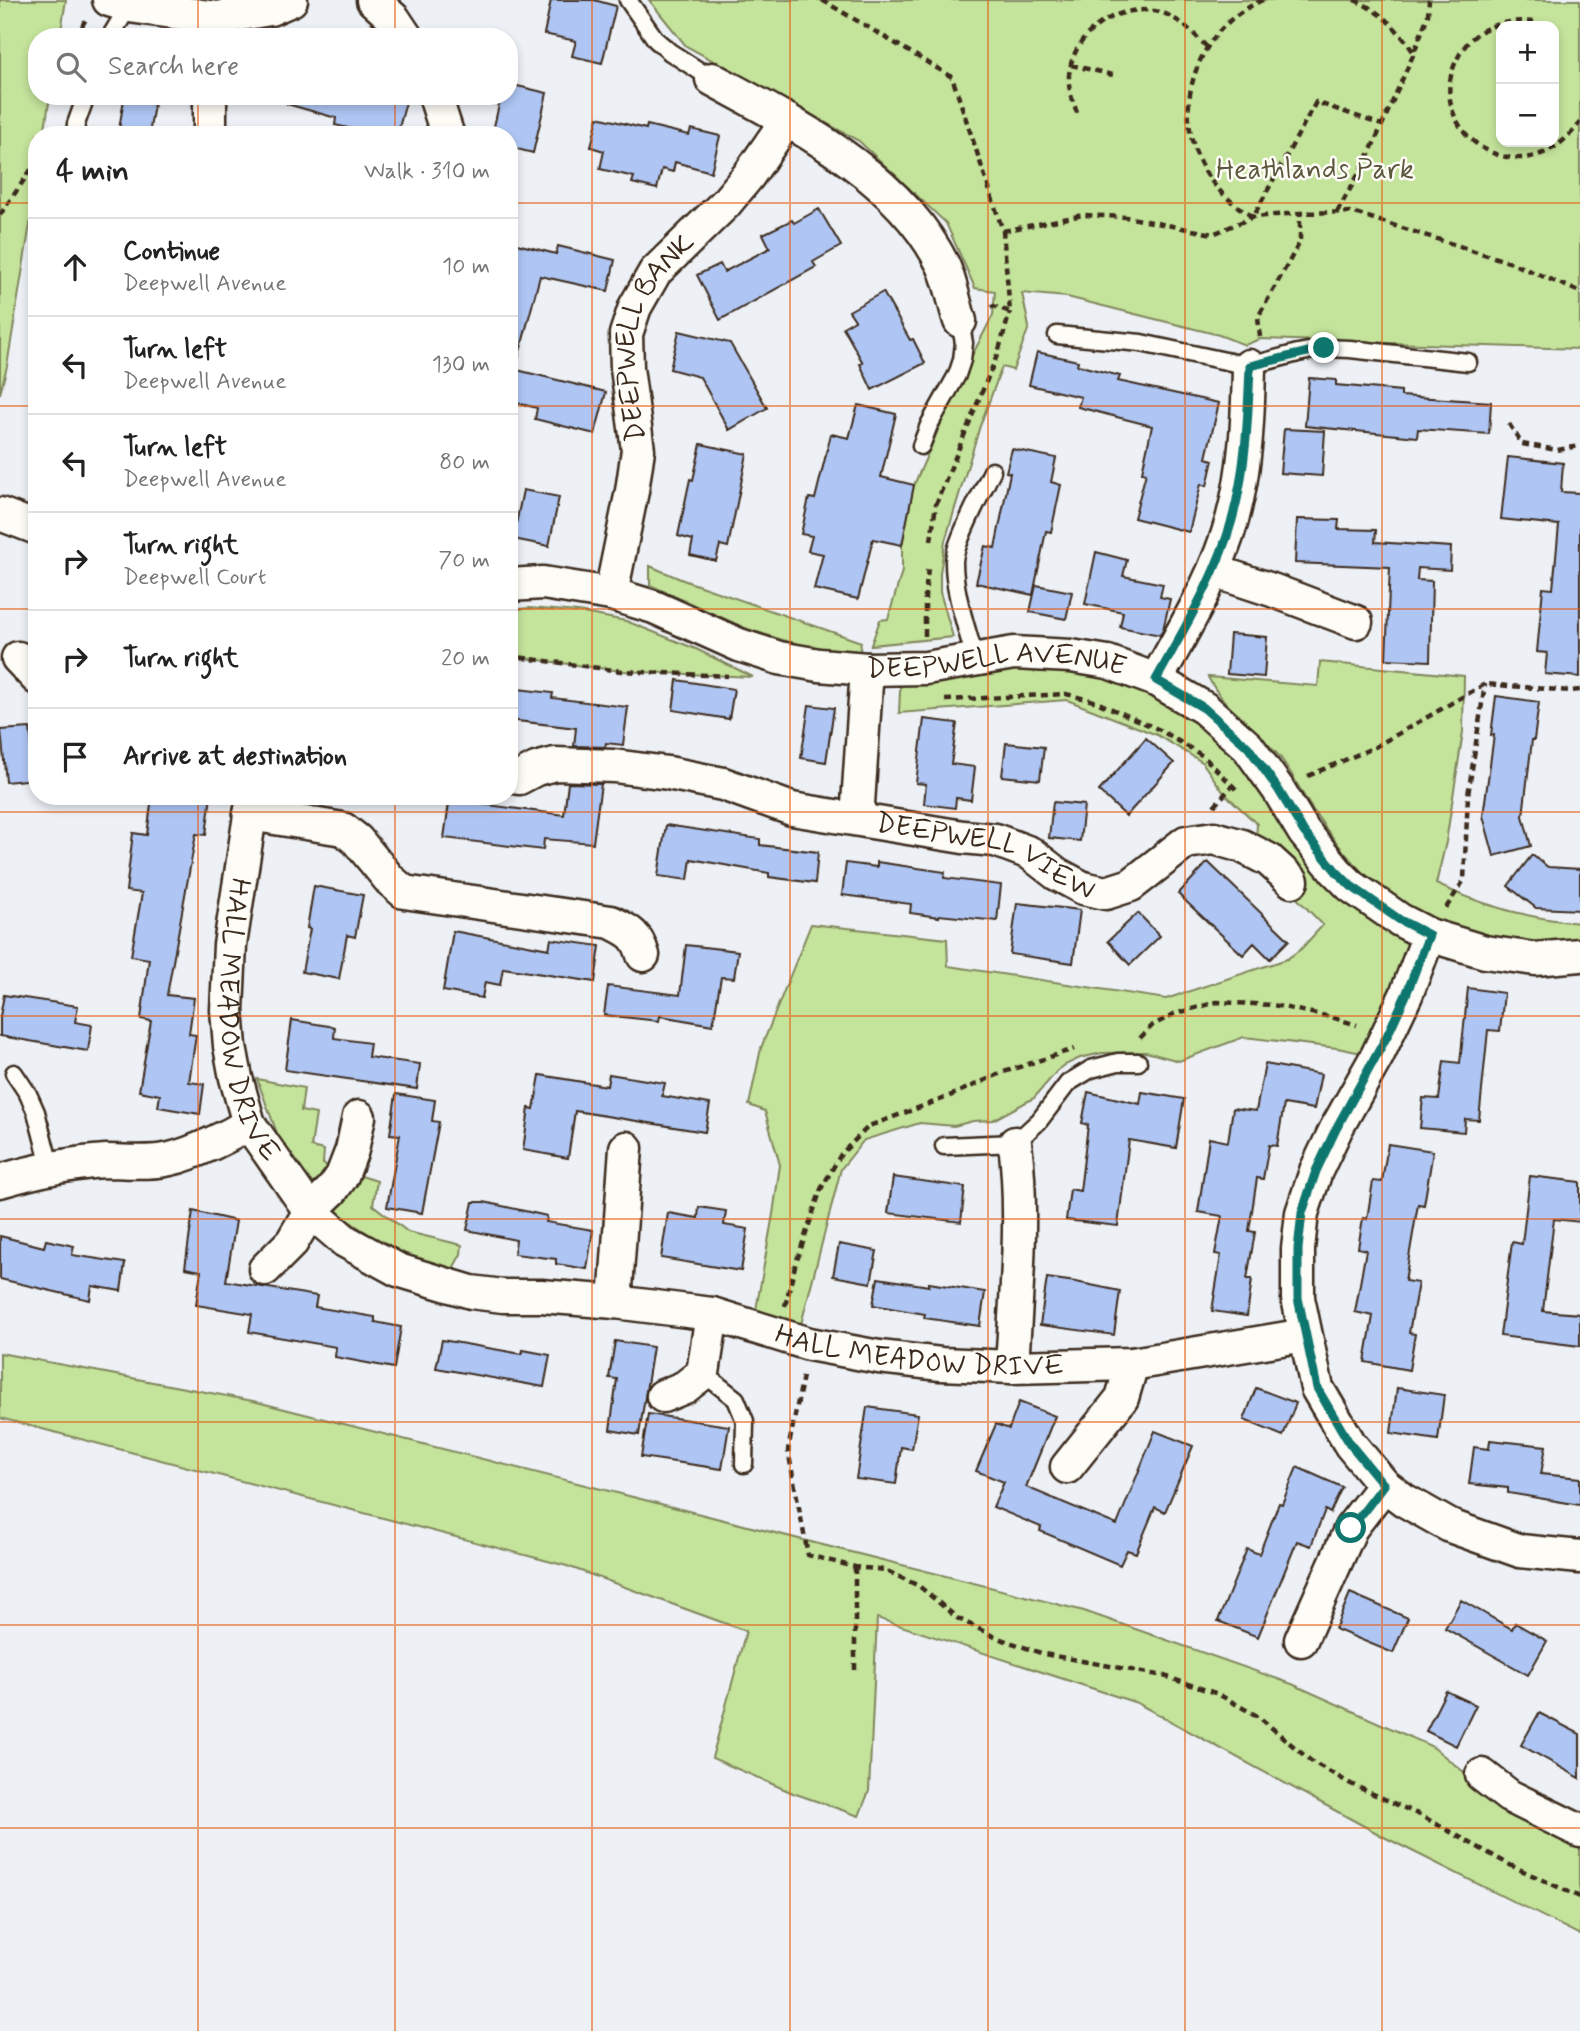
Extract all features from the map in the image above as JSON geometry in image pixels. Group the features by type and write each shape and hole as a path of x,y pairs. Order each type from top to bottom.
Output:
{"street":[{"path":"119,3 216,28 291,0"},
{"path":"373,0 400,28"},
{"path":"712,79 787,120 883,187 919,225 944,266 960,321"},
{"path":"210,105 210,126"},
{"path":"438,105 445,126"},
{"name":"DEEPWELL BANK","path":"611,594 638,450 627,368 626,334 635,307 655,272 725,204 787,120"},
{"path":"1156,680 1214,571 1232,520 1245,456 1250,366"},
{"path":"0,514 28,525"},
{"path":"1214,571 1356,622"},
{"name":"DEEPWELL AVENUE","path":"518,584 543,583 611,594 654,607 739,645 779,658 819,665 867,669 926,668 1014,653 1071,656 1108,662 1156,680 1204,708 1248,747 1304,832 1336,871 1351,886 1400,920 1429,935 1485,953 1535,959 1580,955"},
{"name":"DEEPWELL VIEW","path":"857,820 867,669"},
{"name":"DEEPWELL VIEW","path":"519,778 536,769 555,764 614,766 668,773 723,784 792,809 995,840 1030,853 1057,874 1083,888 1106,893 1131,885 1186,842"},
{"name":"HALL MEADOW DRIVE","path":"643,955 640,942 631,932 611,922 404,892 390,880 357,840 342,829 252,805 230,945 227,1010 236,1078 249,1124 310,1212 345,1241 398,1270 471,1292 615,1302 712,1314 809,1344 879,1357 941,1364 1012,1367 1132,1364 1305,1335"},
{"path":"1186,842 1214,838 1242,846 1269,860 1292,881"},
{"path":"1429,935 1387,1036 1316,1171 1302,1213 1298,1249 1298,1298 1317,1388 1350,1444 1384,1485 1404,1500 1450,1525 1520,1551 1580,1558"},
{"path":"265,1269 292,1242 310,1212 342,1176 352,1150 359,1117"},
{"path":"0,1181 76,1163 172,1159 230,1135 249,1124"},
{"path":"1012,1367 1018,1227 1015,1143"},
{"path":"615,1302 626,1149"},
{"path":"663,1396 685,1387 703,1373 712,1314"},
{"path":"1067,1467 1122,1398 1132,1364"},
{"path":"1301,1640 1351,1528 1384,1485"},
{"path":"1482,1775 1509,1796 1580,1831"}],"lane":[{"path":"628,0 656,40 712,79"},
{"path":"112,28 119,3"},
{"path":"76,126 83,105"},
{"path":"921,446 962,360 964,343 960,321"},
{"path":"1057,335 1141,343 1250,366 1324,348 1468,362"},
{"path":"975,659 959,596 954,560 961,536 992,471"},
{"path":"944,1146 1015,1143 1039,1121 1068,1083 1091,1069 1118,1062 1139,1062"},
{"path":"14,1073 29,1094 36,1112 51,1169"},
{"path":"703,1373 736,1399 745,1421 744,1464"}],"path":[{"path":"821,0 952,77 1003,231 1010,312 994,306 960,321"},
{"path":"1253,217 1233,204 1203,169 1189,124 1189,100 1193,77 1206,46 1231,18 1263,0"},
{"path":"1354,0 1384,17 1401,33 1415,53"},
{"path":"1337,213 1367,159 1415,53 1428,15 1429,0"},
{"path":"1077,113 1071,96 1071,65 1080,42 1092,28 1107,17 1124,11 1143,9 1161,12 1178,20 1206,46"},
{"path":"1496,24 1468,42 1457,57 1451,75 1449,92 1452,110 1460,127 1472,141 1487,151 1522,159 1548,152 1570,136 1580,122"},
{"path":"1071,65 1113,75"},
{"path":"1253,217 1316,102 1382,125"},
{"path":"0,215 28,175"},
{"path":"1003,231 1083,215 1126,217 1213,234 1253,217 1352,212 1509,262 1580,292"},
{"path":"1250,366 1260,339 1258,317 1300,242 1300,213"},
{"path":"1509,424 1522,443 1558,450 1580,446"},
{"path":"518,657 621,671 740,677"},
{"path":"1429,935 1464,880 1468,795 1485,684"},
{"path":"1278,789 1375,747 1485,684 1580,690"},
{"path":"943,700 1066,694 1094,701 1160,730 1203,756 1241,794"},
{"path":"1186,842 1224,793 1258,761"},
{"path":"1118,1062 1153,1025 1174,1014 1217,1002 1273,1005 1331,1017 1387,1036"},
{"path":"778,1334 795,1266 821,1189 841,1154 869,1126 945,1098 1004,1072 1081,1046"},
{"path":"809,1344 788,1450 808,1555 855,1567 885,1570 919,1586 957,1618 995,1637 1044,1654 1164,1676 1218,1694 1259,1717 1311,1760 1350,1784 1422,1816 1510,1865 1580,1897"},
{"path":"855,1567 855,1670"}],"green space":[{"path":"0,0 66,0 61,28 28,28 28,105 49,105 45,126 28,126 28,236 0,394"},
{"name":"Heathlands Park","path":"649,0 1580,0 1580,349 1260,339 1245,345 1219,335 1067,297 1022,293 1029,327 1013,370 1002,367 980,426 945,541 940,592 953,637 871,645 880,620 888,619 902,571 902,545 914,485 964,371 993,315 995,291 975,288 946,223 859,141 686,46"},
{"path":"650,566 861,642 859,658 801,646 745,628 650,585"},
{"path":"518,609 578,612 626,621 696,649 753,677 621,671 518,657"},
{"path":"1042,653 1204,708 1304,832 1418,928 1377,1056 1337,1048 1244,1037 1179,1061 1146,1052 1102,1053 1065,1065 1034,1098 993,1120 954,1126 920,1123 864,1140 841,1169 797,1340 753,1327 780,1165 765,1111 749,1105 761,1048 811,924 947,939 948,966 1166,999 1287,959 1301,949 1323,925 1255,855 1257,824 1224,793 1202,762 1157,735 1067,700 899,713 901,668"},
{"path":"1320,662 1464,676 1463,732 1446,842 1436,884 1506,910 1580,923 1580,940 1527,942 1471,933 1432,919 1385,891 1370,880 1343,851 1279,756 1231,709 1208,677 1318,686"},
{"path":"257,1079 304,1088 301,1111 316,1114 311,1147 324,1150 323,1164 377,1181 373,1205 408,1232 462,1245 461,1254 449,1276 407,1260 343,1217 303,1174 280,1141"},
{"path":"0,1353 253,1401 1084,1611 1292,1684 1433,1747 1522,1819 1580,1848 1580,1935 1386,1838 1137,1703 877,1618 869,1791 859,1816 793,1793 712,1758 746,1631 567,1566 0,1418"}],"building":[{"path":"551,0 594,0 616,6 602,63 572,56 576,41 544,34"},
{"path":"518,86 547,93 533,153 518,149 518,126 494,126 499,105 518,105"},
{"path":"123,105 154,105 150,126 120,126"},
{"path":"290,105 405,105 399,126 339,126 335,125 336,118"},
{"path":"598,117 646,129 647,125 689,135 691,129 720,136 711,172 675,162 673,172 662,169 657,189 632,183 634,177 600,169 604,151 591,147"},
{"path":"819,209 841,246 813,262 816,267 720,320 697,275 720,264 724,272 770,248 763,234 792,220 794,223"},
{"path":"518,244 556,254 558,246 615,260 608,291 540,276 518,359"},
{"path":"883,292 925,363 872,390 860,364 863,363 843,327 855,320 849,311"},
{"path":"679,331 730,343 767,408 729,430 700,377 670,369"},
{"path":"1037,352 1078,361 1077,365 1120,376 1118,381 1219,403 1206,458 1213,460 1207,486 1201,484 1189,532 1134,518 1146,473 1142,472 1152,426 1078,407 1081,397 1029,385"},
{"path":"518,370 606,392 595,434 535,419 537,408 518,403"},
{"path":"1309,378 1336,380 1336,385 1401,391 1401,396 1491,402 1489,434 1418,429 1417,437 1305,426"},
{"path":"858,405 896,414 881,477 914,485 902,545 873,539 858,599 814,589 823,554 808,551 812,536 801,534 809,498 815,499 831,434 849,438"},
{"path":"1284,429 1325,431 1322,476 1280,473"},
{"path":"701,444 747,454 728,547 720,545 716,561 690,555 693,540 678,536 690,479 693,480"},
{"path":"1012,449 1056,458 1051,482 1061,485 1051,532 1046,531 1033,595 976,583 985,546 995,548"},
{"path":"1508,457 1563,463 1561,492 1580,493 1580,677 1545,674 1547,653 1537,652 1543,588 1553,589 1559,525 1501,519"},
{"path":"523,490 559,497 549,546 518,540 518,514"},
{"path":"1297,519 1339,520 1338,529 1376,530 1375,542 1451,547 1450,570 1418,568 1417,580 1432,581 1430,661 1386,659 1390,567 1295,563"},
{"path":"1096,552 1127,560 1123,576 1163,584 1160,597 1170,599 1160,635 1120,627 1123,612 1085,604"},
{"path":"1036,585 1072,592 1066,619 1030,612"},
{"path":"1230,634 1267,637 1264,677 1227,674"},
{"path":"677,680 734,689 729,719 673,710"},
{"path":"518,689 553,693 552,698 628,707 623,745 606,743 605,747 574,746 576,728 518,721"},
{"path":"1496,696 1539,702 1523,816 1531,846 1494,856 1483,816 1494,735 1491,735"},
{"path":"809,705 834,708 826,762 801,758"},
{"path":"924,719 957,723 951,764 975,767 971,800 956,798 955,808 924,804 926,784 916,783"},
{"path":"28,728 28,780 6,782 1,730"},
{"path":"1146,738 1174,763 1126,816 1099,791"},
{"path":"1006,743 1044,747 1040,780 1002,776"},
{"path":"568,783 601,784 593,843 544,839 543,850 444,838 449,805 488,805 564,815"},
{"path":"1053,802 1084,805 1080,841 1049,838"},
{"path":"151,805 210,805 206,835 196,834 167,995 194,998 189,1034 196,1035 189,1082 204,1084 200,1114 158,1107 160,1095 139,1091 151,1021 141,1019 149,959 131,956 142,893 126,891 133,833 147,835"},
{"path":"666,825 760,839 760,845 818,852 815,883 769,877 769,873 691,859 688,880 658,876"},
{"path":"1532,855 1548,867 1580,869 1580,910 1536,908 1508,886"},
{"path":"877,862 945,872 944,878 1001,885 997,921 910,913 911,904 842,895 846,863 877,867"},
{"path":"1208,862 1289,940 1270,959 1254,943 1243,955 1178,894"},
{"path":"314,886 363,895 355,937 347,935 339,979 302,972"},
{"path":"1017,903 1080,910 1073,963 1010,954"},
{"path":"1138,913 1160,936 1130,965 1108,941"},
{"path":"453,931 549,949 551,939 600,946 595,982 503,968 500,985 485,982 482,998 443,991"},
{"path":"686,945 738,951 734,978 721,977 713,1025 660,1016 659,1021 604,1015 608,986 680,995"},
{"path":"1468,988 1504,993 1500,1031 1488,1030 1479,1120 1465,1119 1464,1132 1420,1128 1423,1098 1439,1099 1444,1061 1460,1063"},
{"path":"4,995 78,1006 75,1022 92,1025 88,1051 0,1036"},
{"path":"292,1020 335,1027 334,1038 370,1043 368,1057 420,1064 417,1089 285,1070"},
{"path":"1265,1064 1321,1074 1314,1109 1284,1104 1277,1146 1269,1145 1263,1179 1257,1178 1249,1231 1255,1232 1247,1279 1252,1279 1247,1316 1212,1311 1221,1255 1215,1254 1222,1216 1198,1212 1209,1138 1228,1142 1233,1108 1256,1111"},
{"path":"609,1074 665,1083 662,1096 710,1104 705,1132 575,1111 568,1158 523,1150 529,1108 534,1109 540,1075 607,1086"},
{"path":"1088,1092 1140,1104 1142,1092 1184,1099 1176,1148 1129,1140 1118,1226 1066,1220 1070,1189 1080,1191 1088,1125 1082,1123"},
{"path":"396,1094 435,1100 432,1121 439,1122 422,1213 387,1207 400,1135 390,1134"},
{"path":"1388,1144 1433,1151 1424,1205 1418,1204 1405,1281 1418,1283 1409,1333 1415,1334 1409,1370 1365,1362 1373,1316 1355,1312 1366,1250 1358,1248 1363,1218 1367,1219 1373,1181 1382,1182"},
{"path":"1530,1176 1580,1182 1580,1222 1554,1219 1543,1311 1580,1314 1580,1346 1500,1336 1512,1242 1522,1244"},
{"path":"893,1177 965,1187 961,1222 888,1213"},
{"path":"473,1202 547,1216 546,1222 593,1230 587,1269 556,1264 556,1259 514,1254 516,1240 467,1230"},
{"path":"699,1207 726,1211 724,1225 748,1229 741,1271 661,1258 668,1213 698,1218"},
{"path":"193,1211 236,1221 226,1281 317,1296 315,1307 375,1317 375,1322 401,1327 394,1368 335,1357 336,1347 249,1332 252,1314 196,1305 201,1271 185,1268"},
{"path":"0,1236 44,1247 46,1240 74,1246 72,1255 125,1263 121,1291 92,1286 90,1300 0,1279"},
{"path":"839,1244 877,1251 871,1283 833,1276"},
{"path":"878,1278 985,1292 980,1326 924,1318 925,1314 873,1305"},
{"path":"1047,1278 1120,1291 1114,1335 1040,1325"},
{"path":"442,1340 522,1354 523,1350 550,1355 544,1387 436,1368"},
{"path":"615,1341 653,1347 639,1435 610,1430 617,1379 609,1378"},
{"path":"1256,1388 1296,1403 1283,1436 1244,1420"},
{"path":"1397,1388 1444,1395 1438,1440 1391,1433"},
{"path":"1019,1402 1055,1416 1026,1487 1117,1525 1155,1431 1193,1446 1165,1512 1155,1507 1136,1553 1127,1550 1120,1565 1040,1531 1041,1527 993,1507 1004,1482 976,1471 996,1424 1009,1429"},
{"path":"867,1407 918,1414 912,1449 901,1447 896,1484 856,1479"},
{"path":"648,1414 729,1426 722,1469 641,1457"},
{"path":"1490,1440 1546,1446 1541,1474 1580,1478 1580,1505 1508,1493 1508,1488 1469,1484 1474,1447 1489,1449"},
{"path":"1297,1467 1342,1487 1330,1513 1325,1510 1311,1546 1297,1541 1258,1637 1218,1621 1247,1549 1259,1554"},
{"path":"1350,1593 1408,1618 1393,1653 1335,1629"},
{"path":"1461,1600 1512,1629 1515,1623 1547,1641 1528,1675 1445,1628"},
{"path":"1446,1691 1476,1705 1456,1746 1426,1731"},
{"path":"1539,1713 1580,1734 1580,1778 1521,1745"}],"route":[{"path":"1324,348 1250,366 1245,456 1232,520 1214,571 1156,680 1204,708 1248,747 1304,832 1351,886 1400,920 1429,935 1387,1036 1316,1171 1302,1213 1298,1249 1298,1298 1317,1388 1350,1444 1384,1485 1351,1528"}]}
